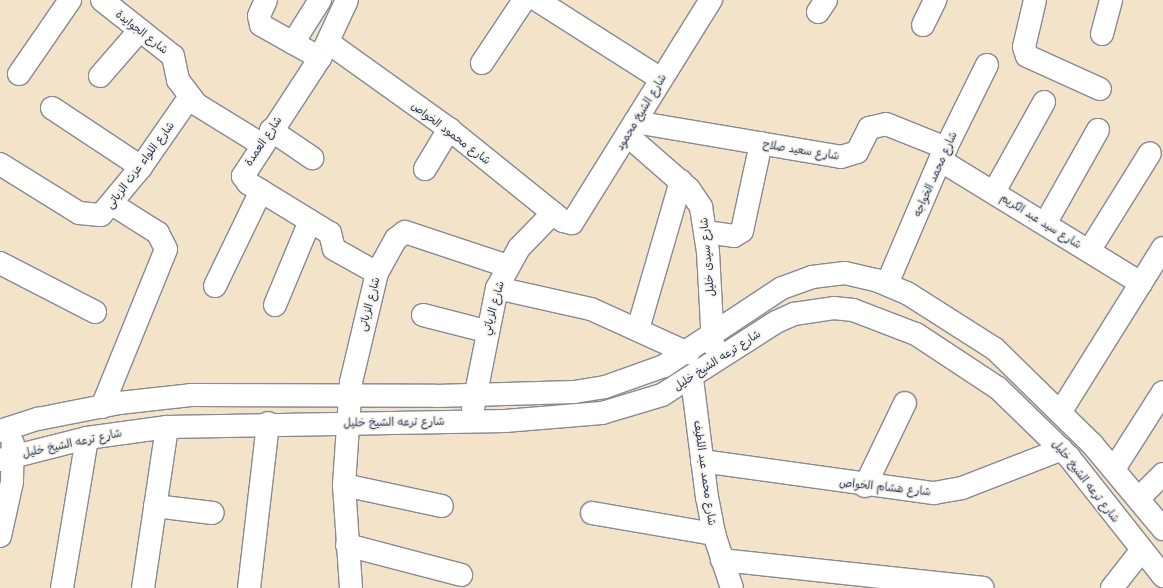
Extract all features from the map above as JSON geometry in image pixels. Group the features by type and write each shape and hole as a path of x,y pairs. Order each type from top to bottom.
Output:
{"street":[{"path":"19,74 70,0"},
{"name":"شارع الجوايدة","path":"102,0 175,59 178,80 189,98 266,137 312,158"},
{"path":"293,43 320,0"},
{"name":"شارع العمدة","path":"347,0 324,51 266,137 243,176 261,191 331,234 334,249 377,272"},
{"path":"537,0 661,79"},
{"name":"شارع الشيخ محمود","path":"572,223 711,0"},
{"path":"923,25 935,0"},
{"path":"1035,0 1024,47 1026,56 1100,89"},
{"path":"1102,34 1111,0"},
{"path":"482,63 515,3"},
{"name":"شارع محمود الخواص","path":"262,10 264,27 293,43 324,51 448,130 552,213 572,223"},
{"path":"100,76 140,30"},
{"name":"شارع محمد الخواجه","path":"887,284 943,154 987,65"},
{"name":"شارع اللواء عزت الزياتى","path":"0,164 86,216 101,215 112,204 140,168 189,98"},
{"path":"994,192 1044,102"},
{"path":"52,108 140,168"},
{"name":"شارع سعيد صلاح","path":"631,128 761,143 847,157 857,152 869,128 880,124 943,154"},
{"name":"شارع سيدى خليل","path":"631,128 681,181 701,207 706,232 715,363"},
{"path":"425,169 448,130"},
{"path":"1045,224 1098,130"},
{"path":"706,232 734,236 742,231 761,143"},
{"path":"1089,251 1150,153"},
{"name":"شارع سيد عبد الكريم","path":"943,154 994,192 1141,283"},
{"path":"638,329 681,181"},
{"path":"215,286 261,191"},
{"path":"102,407 166,249 158,233 112,204"},
{"name":"شارع الزياتي","path":"472,421 474,394 486,331 498,288 507,266 519,248 552,213"},
{"path":"275,304 310,221"},
{"name":"شارع الزياتى","path":"350,588 344,485 350,396 354,366 377,272 396,239 405,232 507,266"},
{"path":"1061,411 1163,248"},
{"path":"0,263 94,312"},
{"name":"شارع ترعه الشيخ خليل","path":"5,430 102,407 191,395 350,396 474,394 574,392 605,387 635,378 688,353 712,334 764,298 812,277 845,273 887,284 965,327 1000,354 1061,411 1114,469 1163,529"},
{"path":"498,288 591,310 638,329 688,353"},
{"name":"شارع ترعه الشيخ خليل","path":"8,458 87,438 167,427 268,423 472,421 572,418 602,413 662,395 692,379 776,322 794,314 834,308 853,310 916,334 972,368 1023,410 1062,449 1141,551 1163,576"},
{"path":"423,315 486,331"},
{"name":"شارع محمد عبد اللطيف","path":"692,379 702,461 714,534 732,588"},
{"path":"1114,469 1163,392"},
{"path":"866,486 905,403"},
{"path":"249,588 268,423"},
{"path":"143,588 167,427"},
{"path":"0,536 8,458 5,430"},
{"path":"62,588 87,438"},
{"name":"شارع هشام الخواص","path":"702,461 866,486 949,492 1062,449"},
{"path":"1139,498 1163,474"},
{"path":"344,485 442,506"},
{"path":"155,506 213,513"},
{"path":"592,513 714,534"},
{"path":"347,545 460,575"},
{"path":"1112,588 1141,551"},
{"path":"722,560 982,588"}]}
